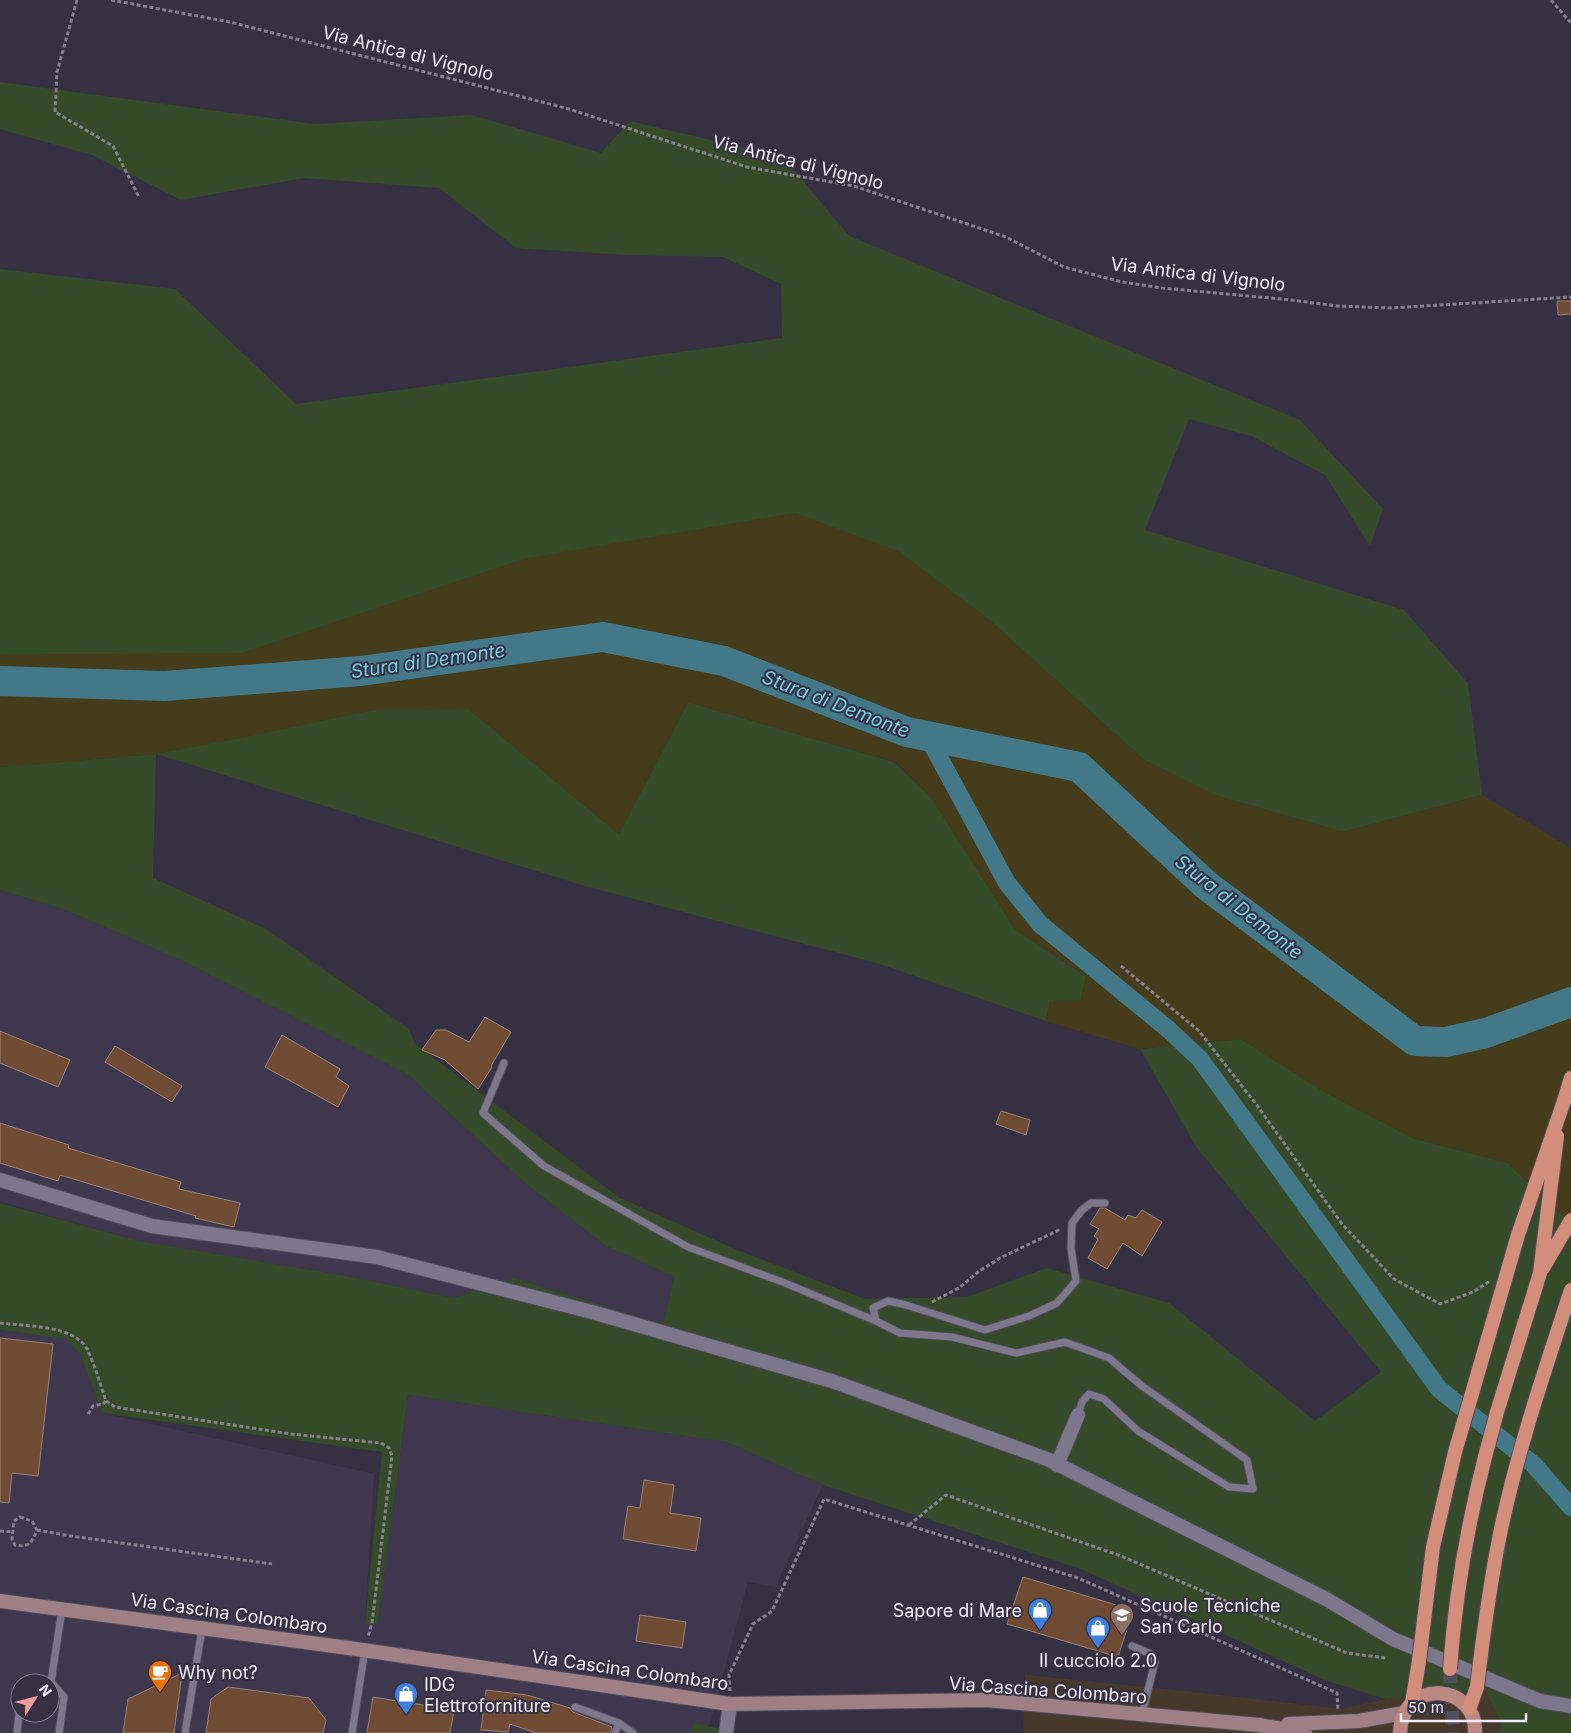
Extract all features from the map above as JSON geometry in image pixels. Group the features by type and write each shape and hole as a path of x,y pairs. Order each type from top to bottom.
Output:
{"highway":[{"path":"1408,1708 1419,1661 1433,1547 1455,1452 1518,1235 1571,1078"},
{"path":"1450,1670 1461,1568 1474,1500 1497,1412 1540,1273 1558,1133 1564,1101"},
{"path":"1540,1273 1571,1220"},
{"path":"1469,1709 1477,1687 1488,1602 1500,1532 1538,1389 1571,1290"}],"main road":[{"name":"Via Cascina Colombaro","path":"0,1601 365,1650 730,1704 987,1700 1259,1725 1305,1733"},
{"path":"1400,1733 1408,1708 1426,1694 1442,1693 1457,1698 1469,1709 1474,1719 1475,1733"},
{"name":"Via Cascina Colombaro","path":"1259,1725 1360,1721 1408,1708"}],"street":[{"path":"0,1180 152,1226 377,1257 592,1312 832,1381 1048,1459 1328,1600 1393,1639 1540,1700 1571,1706"},
{"path":"1057,1465 1078,1415"},
{"path":"726,1733 730,1704"}],"lane":[{"path":"504,1063 483,1113 544,1166 688,1247 785,1283 900,1333 952,1337 1016,1354 1065,1342 1109,1358 1142,1386 1247,1460 1253,1489 1229,1487 1138,1431 1104,1399 1089,1394 1082,1402 1078,1415"},
{"path":"876,1321 873,1308 888,1302 985,1330 1029,1316 1057,1303 1076,1281 1071,1248 1072,1223 1082,1210 1091,1203 1105,1204"},
{"path":"52,1673 62,1609"},
{"path":"185,1733 202,1629"},
{"path":"1132,1646 1151,1654 1155,1662 1142,1714"},
{"path":"352,1733 365,1650"},
{"path":"59,1733 64,1697 60,1693"},
{"path":"575,1707 619,1723 633,1733"},
{"path":"615,1733 619,1723"}],"path":[{"path":"77,0 57,72 55,112 113,146 139,197"},
{"name":"Via Antica di Vignolo","path":"111,0 230,22 569,109 747,167 854,186 1006,238 1064,267 1122,282 1162,288 1338,306 1391,308 1571,297"},
{"path":"1551,0 1571,23"},
{"path":"1121,966 1199,1031 1256,1104 1342,1224 1394,1279 1440,1304 1473,1292 1498,1276"},
{"path":"916,1309 959,1288 978,1272 1000,1258 1027,1247 1072,1223"},
{"path":"0,1323 64,1331 80,1340 86,1349 106,1401 115,1407 291,1434 381,1443 389,1448 392,1456 372,1623 365,1650"},
{"path":"87,1416 93,1406 103,1404 106,1401"},
{"path":"909,1525 946,1495 1121,1556 1347,1653 1386,1658"},
{"path":"730,1704 729,1675 753,1624 772,1611 824,1499 1078,1578 1338,1693 1338,1722"},
{"path":"20,1517 32,1521 37,1530 34,1539 24,1547 15,1545 12,1539 13,1532 14,1521 20,1517"},
{"path":"37,1530 272,1564"},
{"path":"0,1531 13,1532"}],"shaded area":[{"path":"0,890 63,909 176,958 407,1074 527,1185 606,1246 674,1277 663,1324 514,1278 454,1298 347,1276 140,1241 0,1202"},
{"path":"0,1330 66,1339 80,1354 102,1413 374,1474 365,1624 378,1624 408,1395 726,1442 823,1485 775,1587 748,1582 711,1720 705,1733 0,1733"},
{"path":"1025,1675 1342,1709 1386,1699 1485,1690 1501,1723 1499,1733 1023,1733"}],"green space":[{"path":"0,82 315,124 472,115 601,153 630,121 783,157 849,236 1300,420 1383,509 1370,546 1325,475 1251,436 1189,419 1145,530 1404,610 1468,683 1482,795 1343,832 1217,796 1144,760 987,618 528,558 243,653 0,655 0,269 175,289 296,404 782,338 781,284 723,257 626,255 516,248 439,188 304,178 181,200 92,155 0,129"},
{"path":"688,702 894,762 931,797 1015,929 1086,976 1081,1000 1050,1001 1046,1021 877,963 585,886 156,754 153,878 266,929 409,1029 415,1044 620,1198 737,1250 865,1299 967,1297 1047,1268 1169,1303 1315,1421 1381,1372 1197,1148 1140,1049 1241,1039 1323,1091 1413,1138 1508,1163 1571,1224 1571,1733 1499,1733 1501,1723 1485,1690 1386,1699 1327,1681 1081,1569 823,1485 726,1442 408,1395 378,1624 365,1624 382,1452 102,1413 80,1354 66,1339 0,1330 0,1203 140,1241 347,1276 454,1298 514,1278 663,1324 674,1277 606,1246 527,1185 407,1074 176,958 63,909 0,890 0,767 155,754 373,710 469,709 619,834"},
{"path":"694,1723 720,1729 721,1733 690,1733"}],"sand":[{"path":"795,513 898,551 987,618 1144,760 1217,796 1343,832 1482,795 1571,848 1571,1224 1508,1163 1413,1138 1323,1091 1241,1039 1140,1049 1046,1021 1050,1001 1081,1000 1086,976 1015,929 931,797 895,762 688,702 619,834 469,709 373,710 155,754 0,767 0,655 243,653 528,558"}],"building":[{"path":"1557,301 1571,301 1571,314 1558,315"},
{"path":"485,1017 511,1032 478,1089 445,1060 422,1050 436,1030 446,1030 469,1042"},
{"path":"0,1031 70,1060 58,1087 0,1063"},
{"path":"282,1035 340,1069 336,1077 349,1086 338,1107 265,1067"},
{"path":"115,1046 182,1086 172,1102 105,1062"},
{"path":"1001,1111 1030,1120 1026,1135 996,1124"},
{"path":"0,1123 69,1145 68,1148 181,1182 179,1189 240,1203 234,1227 195,1218 196,1216 60,1175 58,1181 0,1163"},
{"path":"1100,1208 1105,1208 1125,1220 1128,1215 1136,1218 1142,1210 1162,1222 1142,1256 1123,1243 1107,1269 1088,1258 1098,1239 1094,1236 1099,1229 1090,1224"},
{"path":"0,1338 53,1344 38,1476 12,1473 9,1503 0,1502"},
{"path":"644,1480 674,1485 670,1513 701,1518 696,1551 623,1539 628,1506 640,1508"},
{"path":"1023,1577 1133,1610 1118,1657 1007,1624"},
{"path":"640,1615 686,1622 682,1648 636,1641"},
{"path":"182,1673 174,1733 123,1733 128,1699"},
{"path":"228,1687 309,1698 326,1720 323,1733 206,1733 211,1699"},
{"path":"486,1690 527,1695 570,1708 573,1712 612,1727 610,1733 536,1733 510,1724 508,1732 481,1730"},
{"path":"373,1697 454,1710 450,1733 367,1733"}],"waterway":[{"name":"Stura di Demonte","path":"0,681 165,686 361,671 603,637 724,661 907,732 1079,767 1206,885 1415,1041 1446,1042 1486,1033 1571,1002"},
{"path":"928,737 1007,883 1040,924 1168,1029 1200,1059 1439,1389 1534,1465 1571,1507"}],"tunnel":[{"path":"1450,1669 1453,1733"}],"place":[{"name":"Sapore di Mare","path":"1040,1631"},
{"name":"Scuole Tecniche San Carlo","path":"1122,1636"},
{"name":"Il cucciolo 2.0","path":"1098,1649"},
{"name":"Why not?","path":"160,1693"},
{"name":"IDG Elettroforniture","path":"406,1715"}]}
